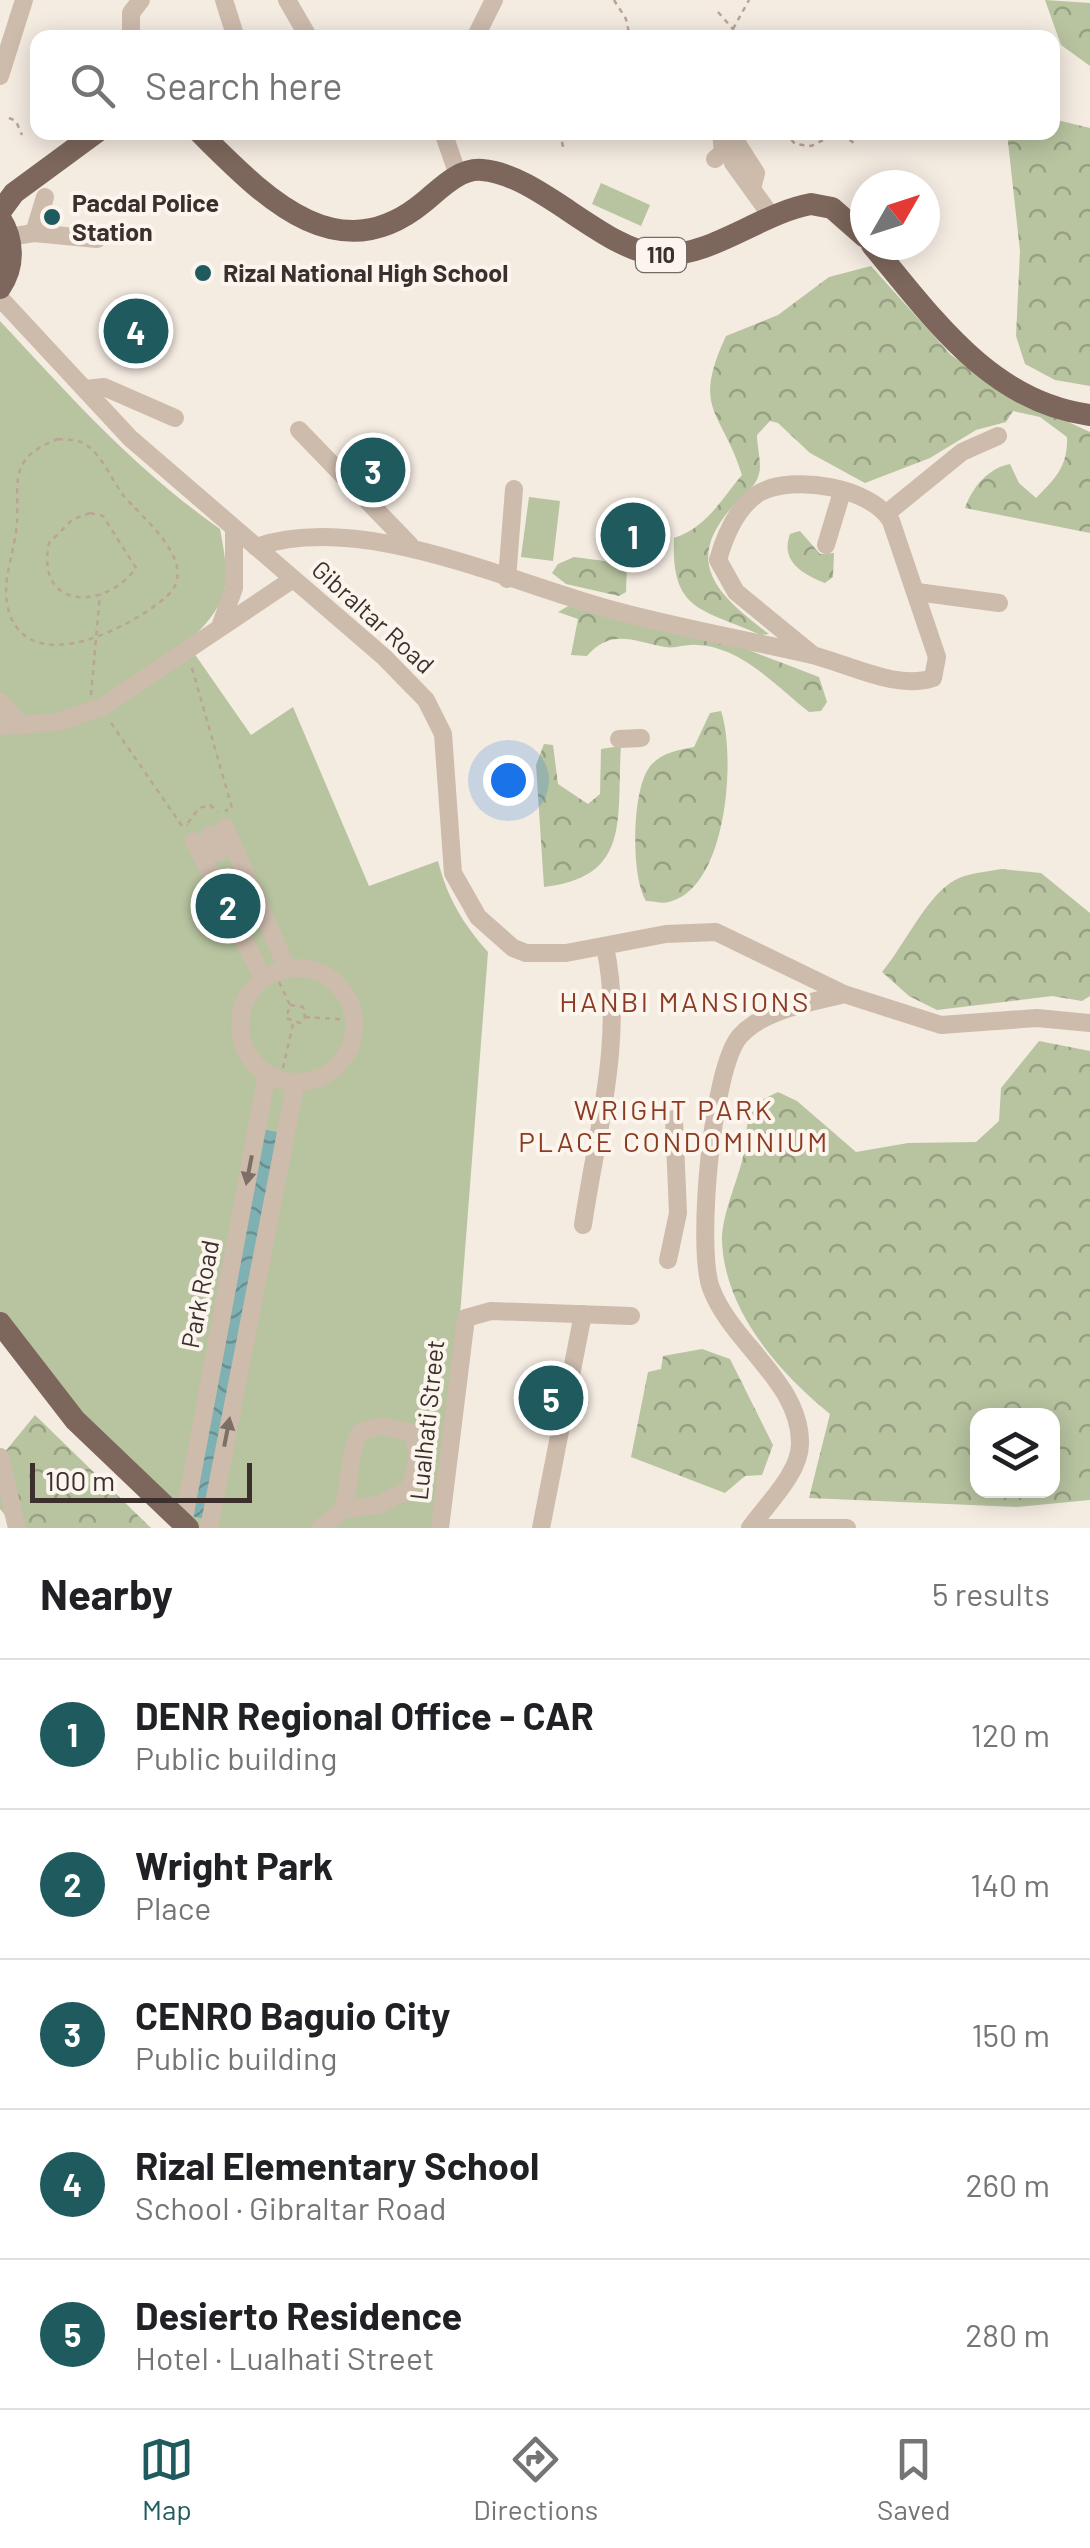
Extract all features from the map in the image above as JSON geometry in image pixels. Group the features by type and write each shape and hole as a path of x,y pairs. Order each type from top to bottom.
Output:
{"main road":[{"path":"207,140 281,205 333,231 366,234 414,210 458,175"},
{"path":"0,288 11,263 3,222 14,193 81,144"},
{"name":"110","path":"458,175 476,169 492,171 648,254 685,252 799,206 823,205 850,222"},
{"path":"885,260 985,372 1046,402 1090,416"},
{"path":"0,1323 75,1420 185,1526"}],"street":[{"path":"0,76 24,0"},
{"path":"131,30 131,13 141,0"},
{"path":"224,0 233,30"},
{"path":"287,0 304,30"},
{"path":"474,0 478,30"},
{"path":"479,30 494,0"},
{"path":"446,140 458,175"},
{"path":"715,159 722,152 721,140"},
{"path":"734,141 732,163 742,180 753,185 772,217"},
{"path":"34,233 45,196"},
{"path":"3,222 34,233 97,239"},
{"name":"Gibraltar Road","path":"0,298 130,438 384,656 438,718 448,778 448,859 478,917 500,938 526,952 605,947 682,932 716,932 844,994 941,1025 1038,1018 1090,1022"},
{"path":"85,389 104,386 175,418"},
{"path":"298,430 411,546"},
{"path":"887,513 962,452 998,436"},
{"path":"256,547 278,540 366,538 411,546 617,611 896,677 934,678 938,664 887,513 842,492 775,486 756,495 733,523 718,560 736,592 813,655"},
{"path":"507,579 514,489"},
{"path":"826,545 842,492"},
{"path":"220,628 237,570 234,529"},
{"path":"0,726 58,722 98,714 294,579"},
{"path":"916,592 999,603"},
{"path":"0,702 22,726"},
{"path":"620,739 641,738"},
{"path":"263,978 210,834 286,968"},
{"path":"583,1225 612,1016 612,979 605,947"},
{"path":"286,968 324,974 349,1002 354,1020 344,1057 315,1080 281,1079 245,1050 240,1018 244,1003 263,978 286,968"},
{"path":"751,1528 796,1461 799,1430 781,1388 726,1320 711,1288 703,1246 718,1102 730,1053 740,1036 778,1013 844,994"},
{"path":"208,1528 281,1079"},
{"name":"Park Road","path":"185,1526 281,1079"},
{"path":"668,1260 678,1212 674,1119"},
{"path":"678,1212 707,1192"},
{"name":"Lualhati Street","path":"440,1528 464,1321 482,1311 631,1316"},
{"path":"542,1528 583,1314"},
{"path":"320,1528 344,1510 398,1496 412,1483 417,1446 410,1432 380,1426 360,1432 353,1449 344,1510"},
{"path":"0,1457 17,1528"},
{"path":"349,1486 366,1506"},
{"path":"751,1528 847,1528"}],"path":[{"path":"614,0 628,30"},
{"path":"718,12 733,29 749,0"},
{"path":"9,118 22,133"},
{"path":"562,140 563,147"},
{"path":"792,140 811,146 824,140"},
{"path":"850,140 856,145"},
{"path":"58,439 82,442 93,452 124,496 168,544 174,560 173,591 99,634 81,644 38,644 18,630 9,612 5,582 16,534 13,496 17,476 33,451 58,439"},
{"path":"90,513 103,516 136,568 100,594 68,596 57,591 47,576 49,543 73,519 90,513"},
{"path":"100,594 98,714 182,826 199,808 210,805 220,813 232,808 192,669"},
{"path":"284,993 290,1006"},
{"path":"290,1006 304,1008 305,1017"},
{"path":"290,1006 285,1013 293,1024"},
{"path":"281,1079 293,1024 305,1017 354,1020"}],"green space":[{"path":"1045,0 1090,3 1090,66 1061,45 1060,30 1056,30"},
{"path":"1060,121 1090,128 1090,386 1055,380 1025,364 1016,336 1020,251 1008,140 1060,140"},
{"path":"601,183 650,205 641,226 592,204"},
{"path":"871,266 951,355 1005,393 1090,432 1090,533 965,508 982,480 1002,466 1010,464 1019,483 1036,498 1055,478 1063,464 1067,437 1040,417 1013,411 1006,422 976,430 930,458 865,483 810,453 778,423 770,421 757,435 757,479 719,525 710,543 708,560 721,591 769,634 761,635 694,604 684,594 674,562 674,538 704,520 742,475 710,396 716,361 726,336 778,315 829,277"},
{"path":"0,321 131,456 220,529 226,565 224,592 212,616 187,643 251,735 293,707 369,886 438,861 457,910 488,952 452,1419 433,1528 193,1528 79,1417 0,1313"},
{"path":"529,497 560,501 553,561 521,557"},
{"path":"800,531 820,554 834,553 833,577 825,583 801,571 791,559 790,534"},
{"path":"574,557 627,564 626,592 619,596 566,584 552,573 558,564"},
{"path":"570,605 746,649 819,677 827,702 821,711 809,712 743,660 712,647 669,647 614,639 587,656 571,655 578,619 558,612"},
{"path":"721,711 727,787 715,847 689,892 669,902 646,901 636,856 636,817 642,783 656,760 694,747 710,713"},
{"path":"544,744 553,745 558,784 588,804 600,794 601,749 621,746 618,819 606,856 593,871 573,881 544,887 536,765"},
{"path":"1001,869 1041,873 1090,913 1090,996 1082,1001 1052,996 937,1010 909,996 882,972 945,887 965,876"},
{"path":"1039,1041 1090,1051 1090,1500 1017,1507 809,1498 830,1414 792,1379 758,1338 733,1291 725,1266 723,1230 753,1104 778,1092 797,1101 856,1152 908,1143 976,1142 999,1121 1001,1088"},
{"path":"702,1349 730,1359 773,1445 762,1475 745,1476 725,1493 631,1457 648,1372 661,1369 663,1356"},
{"path":"35,1415 151,1528 16,1528 0,1509 0,1458"}],"water":[{"path":"262,1129 277,1132 205,1519 191,1516"}],"place":[{"name":"Pacdal Police Station","path":"52,217"},
{"name":"Rizal National High School","path":"203,273"},
{"name":"Rizal Elementary School","path":"136,331"},
{"name":"CENRO Baguio City","path":"373,470"},
{"name":"DENR Regional Office - CAR","path":"633,535"},
{"name":"Wright Park","path":"228,906"},
{"name":"Desierto Residence","path":"551,1398"}],"district":[{"name":"HANBI MANSIONS","path":"685,1002"},
{"name":"WRIGHT PARK PLACE CONDOMINIUM","path":"674,1126"}]}
